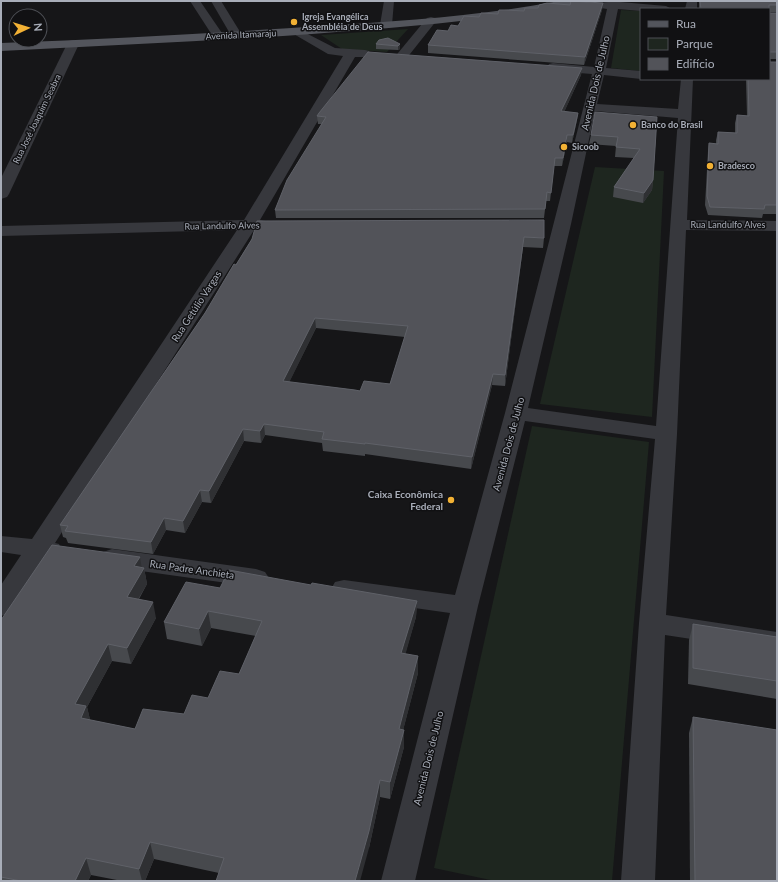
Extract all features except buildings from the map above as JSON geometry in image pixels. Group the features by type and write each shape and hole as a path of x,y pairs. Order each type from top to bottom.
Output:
{"main road":[{"name":"Avenida Itamaraju","path":"1,47 296,32 386,25 478,16 571,2"}],"street":[{"path":"195,1 218,36"},
{"path":"216,1 236,35"},
{"path":"386,25 389,1"},
{"path":"571,2 655,8"},
{"name":"Avenida Dois de Julho","path":"398,881 465,606 516,413 555,224 599,71 613,4"},
{"path":"402,56 431,20"},
{"path":"296,32 332,51 418,57"},
{"name":"Rua José Joaquim Seabra","path":"1,194 73,44"},
{"name":"Rua Getúlio Vargas","path":"1,606 37,548 249,225 351,53"},
{"path":"544,66 640,75"},
{"path":"638,881 652,623 679,225 684,114 683,80"},
{"path":"589,107 684,114"},
{"name":"Rua Landulfo Alves","path":"1,231 272,225"},
{"name":"Rua Landulfo Alves","path":"679,225 777,226"},
{"path":"516,413 666,434"},
{"path":"1,544 37,548"},
{"name":"Rua Padre Anchieta","path":"37,548 275,580"},
{"path":"323,586 465,606"},
{"path":"652,623 777,642"}],"green space":[{"path":"621,10 640,11 640,71 611,68"},
{"path":"408,29 387,52 342,49 321,35"},
{"path":"595,167 664,171 652,417 540,404"},
{"path":"532,426 649,442 612,881 495,881 434,868"}],"place":[{"name":"Igreja Evangélica Assembléia de Deus","path":"294,22"},
{"name":"Banco do Brasil","path":"633,125"},
{"name":"Sicoob","path":"564,147"},
{"name":"Bradesco","path":"710,166"},
{"name":"Caixa Econômica Federal","path":"451,500"}]}
